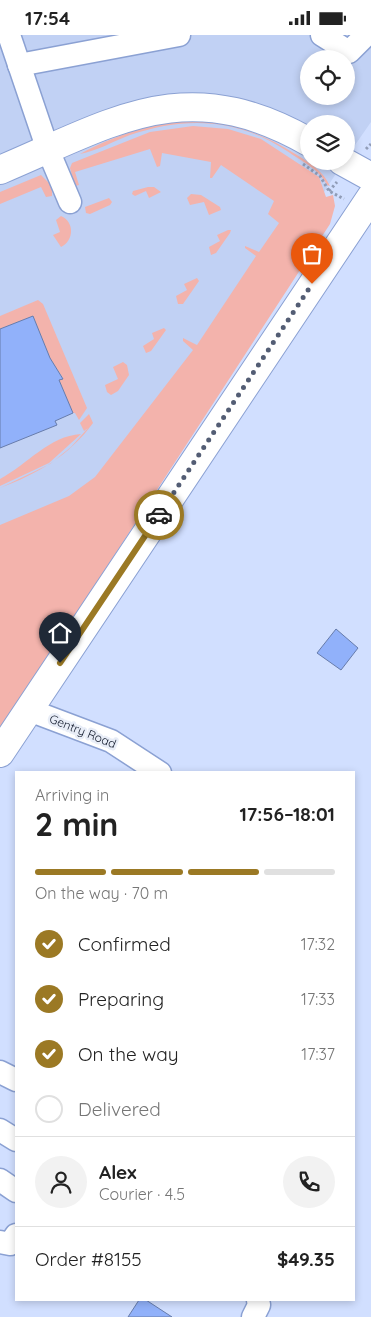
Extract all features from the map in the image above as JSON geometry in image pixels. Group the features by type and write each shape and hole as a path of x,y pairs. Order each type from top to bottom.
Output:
{"main road":[{"path":"0,170 130,117 156,110 193,106 233,110 255,116 300,149"},
{"path":"355,168 371,177"},
{"path":"0,753 371,197"}],"street":[{"path":"9,35 48,150 70,203"},
{"path":"19,65 179,35"},
{"path":"322,35 349,52 366,35"},
{"name":"Gentry Road","path":"29,710 111,741 157,771"},
{"path":"0,1072 15,1080"},
{"path":"0,1130 15,1139"},
{"path":"0,1180 15,1190"},
{"path":"0,1242 10,1244 15,1236"},
{"path":"253,1317 259,1305 258,1301"}],"path":[{"path":"316,170 329,191"}],"shaded area":[{"path":"0,35 371,35 371,122 355,145 355,115 300,115 300,170 338,170 106,532 0,560"},
{"path":"179,122 209,122 248,131 273,141 300,157 300,160 268,140 249,132 211,123 171,125 151,129 80,154 121,135"},
{"path":"193,126 228,129 261,139 300,165 300,170 308,170 319,177 326,197 333,195 335,206 330,224 0,731 0,525 69,496 95,477 193,350 183,341 183,338 197,345 256,256 245,246 259,252 279,223 268,214 274,201 221,165 212,178 210,178 211,162 162,153 160,166 157,167 150,149 75,172 79,185 75,186 70,168 72,163 150,132"},
{"path":"314,170 318,170 324,176 330,186 327,185"},
{"path":"41,175 52,186 52,196 46,197 41,187 0,204 0,192"},
{"path":"154,187 161,192 149,198 146,191 135,196 132,194 133,191"},
{"path":"191,194 201,195 220,207 221,210 209,215 204,202 190,205 187,198"},
{"path":"109,198 112,202 110,205 90,214 86,213 85,207"},
{"path":"61,216 69,223 71,231 68,240 61,247 53,235 60,232 56,220"},
{"path":"231,230 230,233 216,253 211,255 209,247 220,241 217,235"},
{"path":"197,278 199,281 183,304 178,304 176,296 187,290 184,284"},
{"path":"38,300 43,304 87,408 79,420 75,413 73,413 59,380 63,378 50,358 33,316 0,329 0,316"},
{"path":"164,328 166,330 151,351 146,353 143,346 154,339 152,333"},
{"path":"123,362 127,365 129,375 118,391 111,395 107,392 105,385 118,379 113,367"},
{"path":"89,414 93,423 84,435 74,445 54,460 71,447 88,428 84,431 80,423"},
{"path":"81,434 49,463 0,486 0,479 49,445 69,436"},
{"path":"46,466 27,477 0,488"}],"building":[{"path":"33,316 50,358 63,379 59,380 73,413 55,421 57,425 0,448 0,329"},
{"path":"336,629 358,648 341,670 317,653"},
{"path":"138,1301 148,1301 172,1317 128,1317"}],"way so far":[{"path":"159,515 312,284"}],"route":[{"path":"60,663 159,515"}]}
